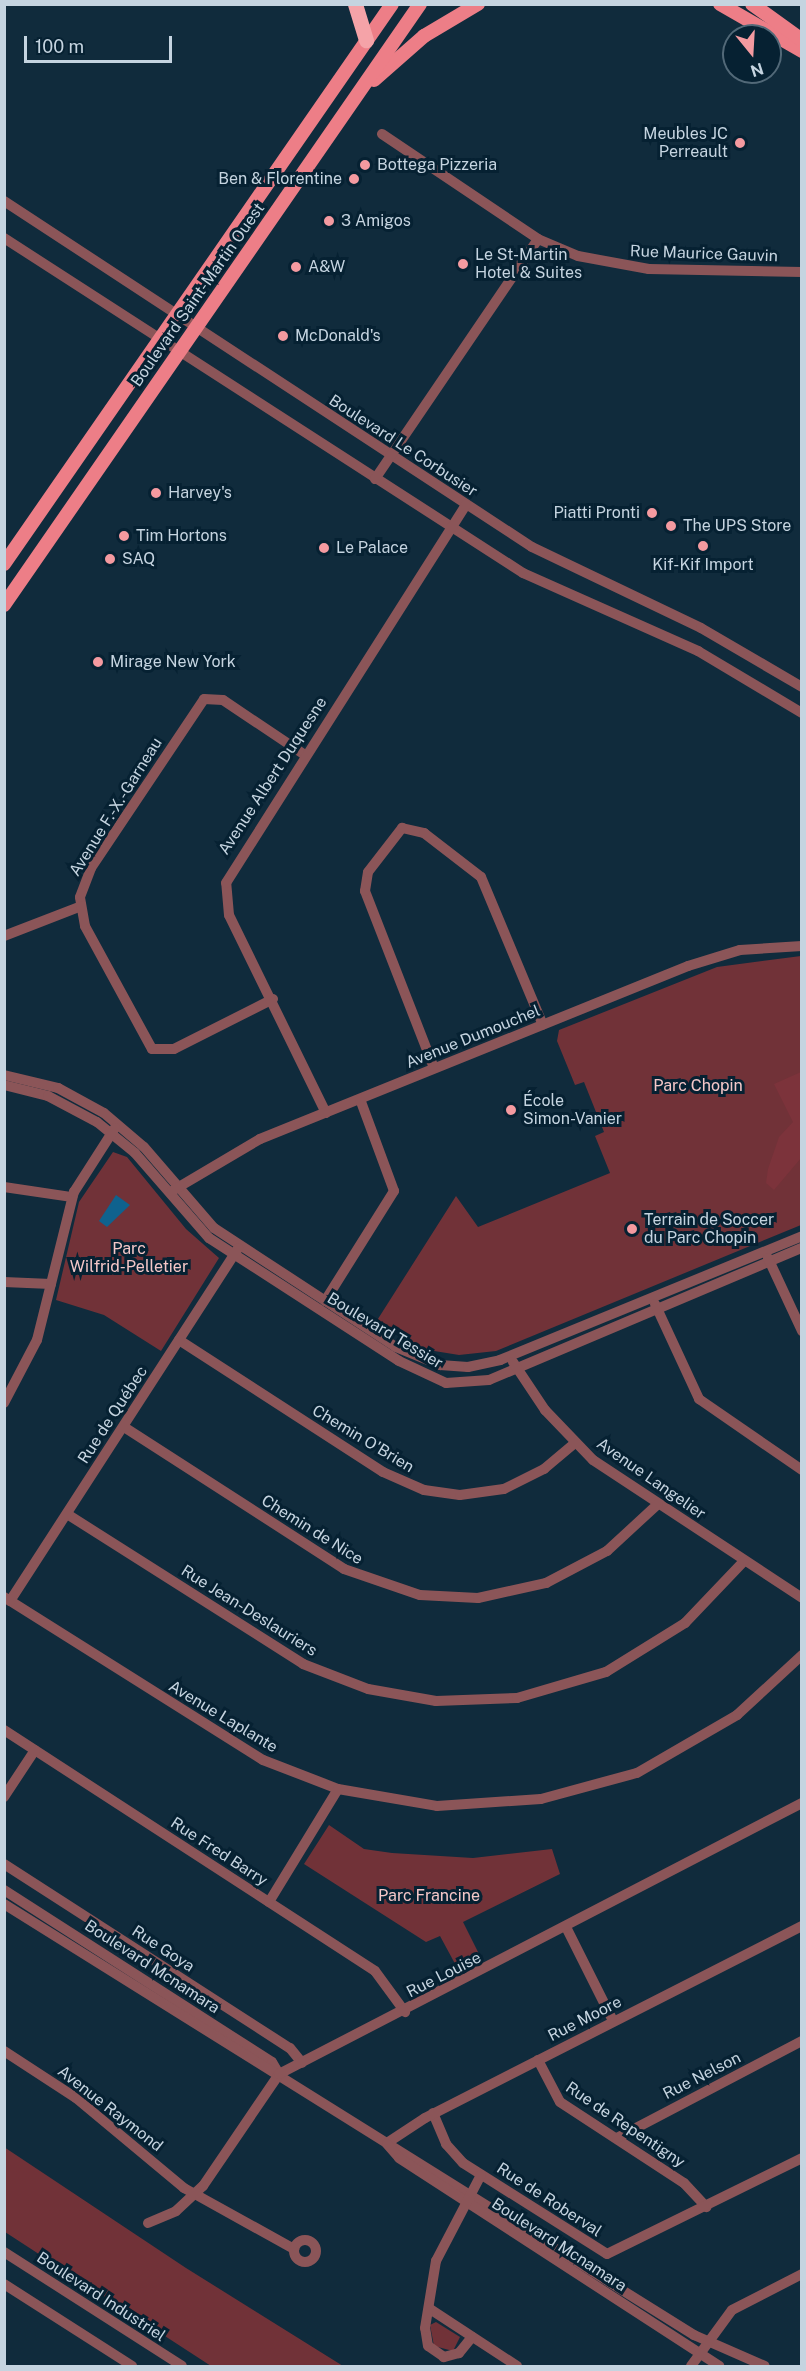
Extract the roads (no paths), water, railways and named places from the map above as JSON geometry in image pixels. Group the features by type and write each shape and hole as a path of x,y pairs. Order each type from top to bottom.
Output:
{"highway":[{"path":"355,4 364,17 366,40"}],"main road":[{"name":"Boulevard Saint-Martin Ouest","path":"4,564 392,4"},
{"name":"Boulevard Saint-Martin Ouest","path":"4,605 420,4"},
{"path":"352,100 424,36 478,4"},
{"path":"720,4 801,51"},
{"path":"752,4 801,40"}],"street":[{"name":"Rue Maurice Gauvin","path":"382,134 538,239 618,266 801,272"},
{"name":"Boulevard Le Corbusier","path":"4,201 466,505 564,566 709,632 801,687"},
{"path":"4,237 531,578 698,651 801,713"},
{"path":"375,479 538,239"},
{"name":"Avenue Albert Duquesne","path":"326,1113 273,999 229,915 225,888 234,863 466,505"},
{"name":"Avenue F.-X.-Garneau","path":"79,907 92,868 201,701 220,699 304,755"},
{"path":"434,1068 365,891 368,872 400,829 424,833 481,877 543,1025"},
{"path":"4,936 79,907 141,1035 153,1050 174,1049 273,999"},
{"name":"Avenue Dumouchel","path":"173,1190 240,1149 434,1068 718,955 801,946"},
{"name":"Boulevard Tessier","path":"4,1075 58,1088 115,1128 173,1190 237,1250 434,1379 471,1384 512,1362 654,1303 768,1258 801,1248"},
{"name":"Boulevard Tessier","path":"4,1085 58,1100 115,1128"},
{"path":"325,1300 394,1191 360,1099"},
{"path":"4,1403 34,1348 72,1197 115,1128"},
{"path":"4,1187 72,1197"},
{"name":"Boulevard Tessier","path":"768,1258 801,1236"},
{"name":"Boulevard Tessier","path":"237,1250 423,1360 466,1367 512,1362"},
{"name":"Rue de Québec","path":"7,1599 67,1514 237,1250"},
{"path":"768,1258 801,1331"},
{"path":"4,1282 51,1284"},
{"path":"654,1303 699,1400 801,1470"},
{"name":"Chemin O'Brien","path":"179,1340 383,1472 424,1490 469,1495 504,1489 537,1474 574,1443"},
{"name":"Avenue Langelier","path":"512,1362 574,1443 658,1504 801,1598"},
{"name":"Chemin de Nice","path":"123,1427 344,1569 387,1587 432,1596 501,1595 556,1579 607,1551 658,1504"},
{"name":"Rue Jean-Deslauriers","path":"67,1514 303,1664 368,1689 436,1701 517,1698 606,1672 685,1623 744,1561"},
{"name":"Avenue Laplante","path":"7,1599 236,1746 338,1789 460,1806 588,1790 649,1767 703,1738 749,1706 801,1655"},
{"name":"Rue Fred Barry","path":"4,1730 375,1971 405,2012"},
{"path":"4,1797 35,1750"},
{"path":"269,1902 338,1789"},
{"name":"Rue Louise","path":"148,2223 176,2211 196,2193 279,2074 567,1929 801,1803"},
{"name":"Rue Goya","path":"4,1864 290,2048 302,2063"},
{"name":"Boulevard Mcnamara","path":"4,1890 272,2062 279,2074"},
{"name":"Boulevard Mcnamara","path":"4,1904 266,2071 279,2074 387,2143 471,2191 709,2340 765,2367"},
{"name":"Rue Moore","path":"387,2143 433,2113 801,1926"},
{"path":"567,1929 613,2021"},
{"name":"Rue Nelson","path":"618,2139 801,2041"},
{"name":"Avenue Raymond","path":"4,2051 63,2089 196,2193 294,2249"},
{"name":"Rue de Repentigny","path":"538,2060 557,2099 689,2186 706,2207"},
{"name":"Rue de Roberval","path":"433,2113 449,2149 481,2175 607,2254 801,2158"},
{"name":"Boulevard Mcnamara","path":"387,2143 399,2158 719,2367"},
{"path":"472,2337 453,2356 434,2353 425,2337 436,2261 465,2201 481,2175"},
{"name":"Boulevard Industriel","path":"4,2252 182,2367"},
{"path":"691,2367 732,2310 801,2274"},
{"path":"4,2284 132,2367"},
{"path":"430,2309 517,2367"}],"water":[{"path":"116,1195 130,1205 107,1227 99,1221"}],"place":[{"name":"Meubles JC Perreault","path":"740,143"},
{"name":"Bottega Pizzeria","path":"365,165"},
{"name":"Ben & Florentine","path":"354,179"},
{"name":"3 Amigos","path":"329,221"},
{"name":"Le St-Martin Hotel & Suites","path":"463,264"},
{"name":"A&W","path":"296,267"},
{"name":"McDonald's","path":"283,336"},
{"name":"Harvey's","path":"156,493"},
{"name":"Piatti Pronti","path":"652,513"},
{"name":"The UPS Store","path":"671,526"},
{"name":"Tim Hortons","path":"124,536"},
{"name":"Kif-Kif Import","path":"703,546"},
{"name":"Le Palace","path":"324,548"},
{"name":"SAQ","path":"110,559"},
{"name":"Mirage New York","path":"98,662"},
{"name":"École Simon-Vanier","path":"511,1110"},
{"name":"Terrain de Soccer du Parc Chopin","path":"632,1229"}],"park label":[{"name":"Parc Chopin","path":"698,1086"},
{"name":"Parc Wilfrid-Pelletier","path":"129,1258"},
{"name":"Parc Francine","path":"429,1896"}]}
